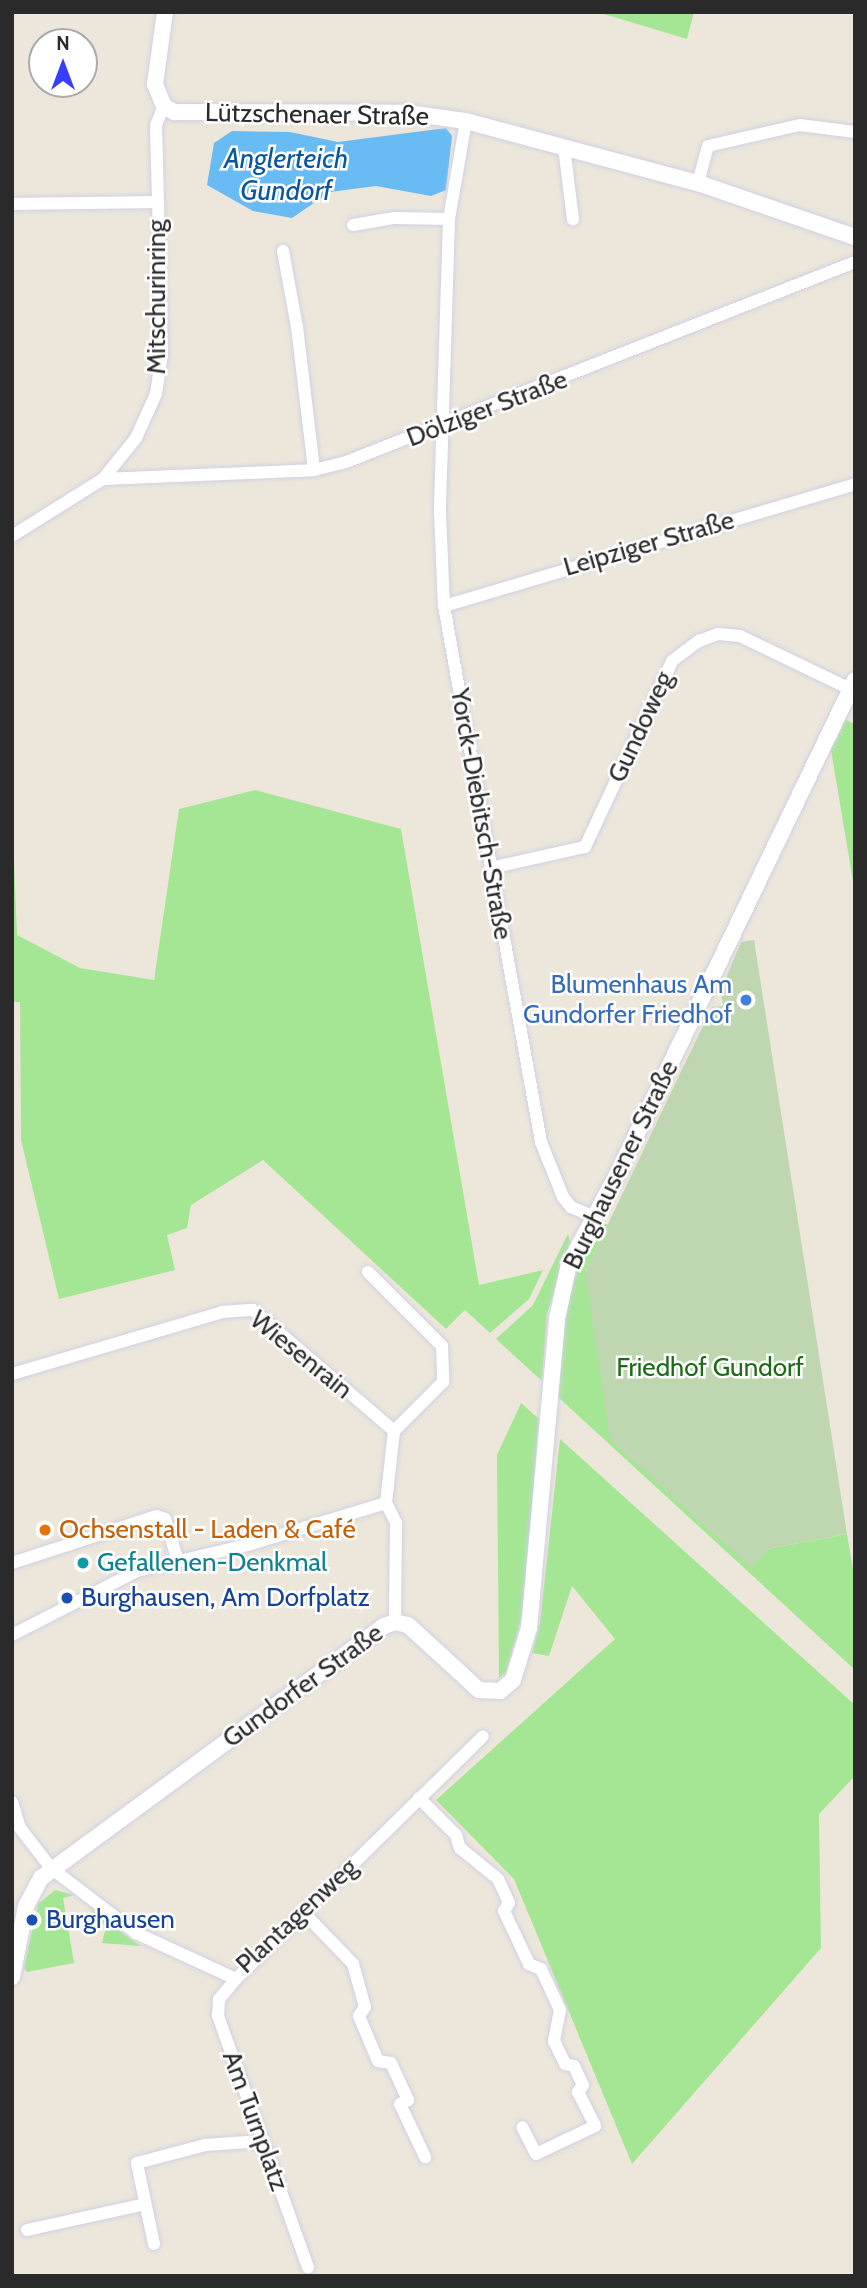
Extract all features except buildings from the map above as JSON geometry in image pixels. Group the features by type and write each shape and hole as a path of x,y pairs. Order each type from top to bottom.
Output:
{"street":[{"path":"164,106 155,84 165,12"},
{"name":"Lützschenaer Straße","path":"164,106 186,114 408,113 466,121 698,183 855,237"},
{"name":"Mitschurinring","path":"12,536 103,479 136,438 161,374 156,125 164,106"},
{"name":"Yorck-Diebitsch-Straße","path":"466,121 449,219 442,428 444,606 541,1142 563,1197 571,1207 594,1217"},
{"path":"698,183 708,146 800,125 855,132"},
{"path":"564,147 573,219"},
{"name":"Mitschurinring","path":"12,204 157,202"},
{"path":"353,225 394,218 449,219"},
{"path":"283,251 297,327 314,470"},
{"name":"Dölziger Straße","path":"103,479 314,470 442,428 855,262"},
{"name":"Leipziger Straße","path":"444,606 855,484"},
{"name":"Gundoweg","path":"491,868 585,847 672,661 699,641 718,635 740,636 853,684"},
{"name":"Burghausener Straße","path":"536,1562 547,1426 563,1286 853,684"},
{"path":"368,1272 442,1346 443,1382 394,1431 386,1503 396,1523 396,1622"},
{"name":"Wiesenrain","path":"12,1374 222,1312 253,1310 394,1431"},
{"path":"12,1635 137,1571 386,1503"},
{"path":"12,1563 157,1516 165,1519 178,1561"},
{"name":"Gundorfer Straße","path":"12,1977 19,1905 51,1868 396,1622 408,1625 471,1685 490,1693 500,1691 513,1680 522,1654 536,1562"},
{"name":"Plantagenweg","path":"12,1802 20,1828 51,1868 136,1933 236,1979 483,1736"},
{"path":"419,1798 456,1835 460,1847 498,1880 509,1903 504,1911 529,1965 541,1969 560,2010 554,2041 565,2064 574,2066 583,2085 578,2092 595,2126 536,2154 522,2127"},
{"path":"304,1913 353,1964 365,2007 359,2016 378,2061 391,2063 403,2088 408,2100 400,2104 425,2157"},
{"name":"Am Turnplatz","path":"236,1979 219,1999 218,2016 308,2267"},
{"path":"154,2244 137,2167 141,2161 205,2145 262,2141"},
{"path":"27,2230 145,2204"}],"green space":[{"path":"597,12 694,12 687,39"},
{"path":"846,720 855,724 855,893 831,750"},
{"path":"255,790 401,829 479,1285 543,1270 529,1299 490,1333 465,1310 446,1329 263,1160 191,1205 187,1228 167,1235 175,1270 59,1299 21,1140 20,1002 12,1002 12,809 17,935 80,968 154,980 179,809"},
{"name":"Friedhof Gundorf","path":"754,940 847,1534 768,1549 751,1568 610,1440 585,1272 712,1007 723,1006 721,990 741,942"},
{"path":"608,1224 585,1272 768,1549 847,1534 855,1580 855,1670 558,1397 566,1307 577,1264 599,1225"},
{"path":"568,1234 570,1241 547,1314 542,1381 496,1339 533,1305"},
{"path":"521,1403 539,1419 523,1613 506,1672 499,1678 497,1455"},
{"path":"560,1439 855,1705 855,1776 819,1814 821,1948 632,2164 514,1879 436,1800 615,1639 572,1586 549,1656 532,1653 540,1623"},
{"path":"55,1890 74,1895 63,1898 74,1963 27,1972 24,1968 38,1904"},
{"path":"89,1908 141,1946 102,1943 106,1927"}],"water":[{"name":"Anglerteich Gundorf","path":"446,128 452,136 446,190 431,196 376,186 330,192 292,218 253,211 207,185 214,143 232,131 290,132 338,142"}],"place":[{"name":"Blumenhaus Am Gundorfer Friedhof","path":"746,1000"},
{"name":"Ochsenstall - Laden & Café","path":"45,1530"},
{"name":"Gefallenen-Denkmal","path":"83,1563"},
{"name":"Burghausen, Am Dorfplatz","path":"67,1598"},
{"name":"Burghausen","path":"32,1920"}]}
